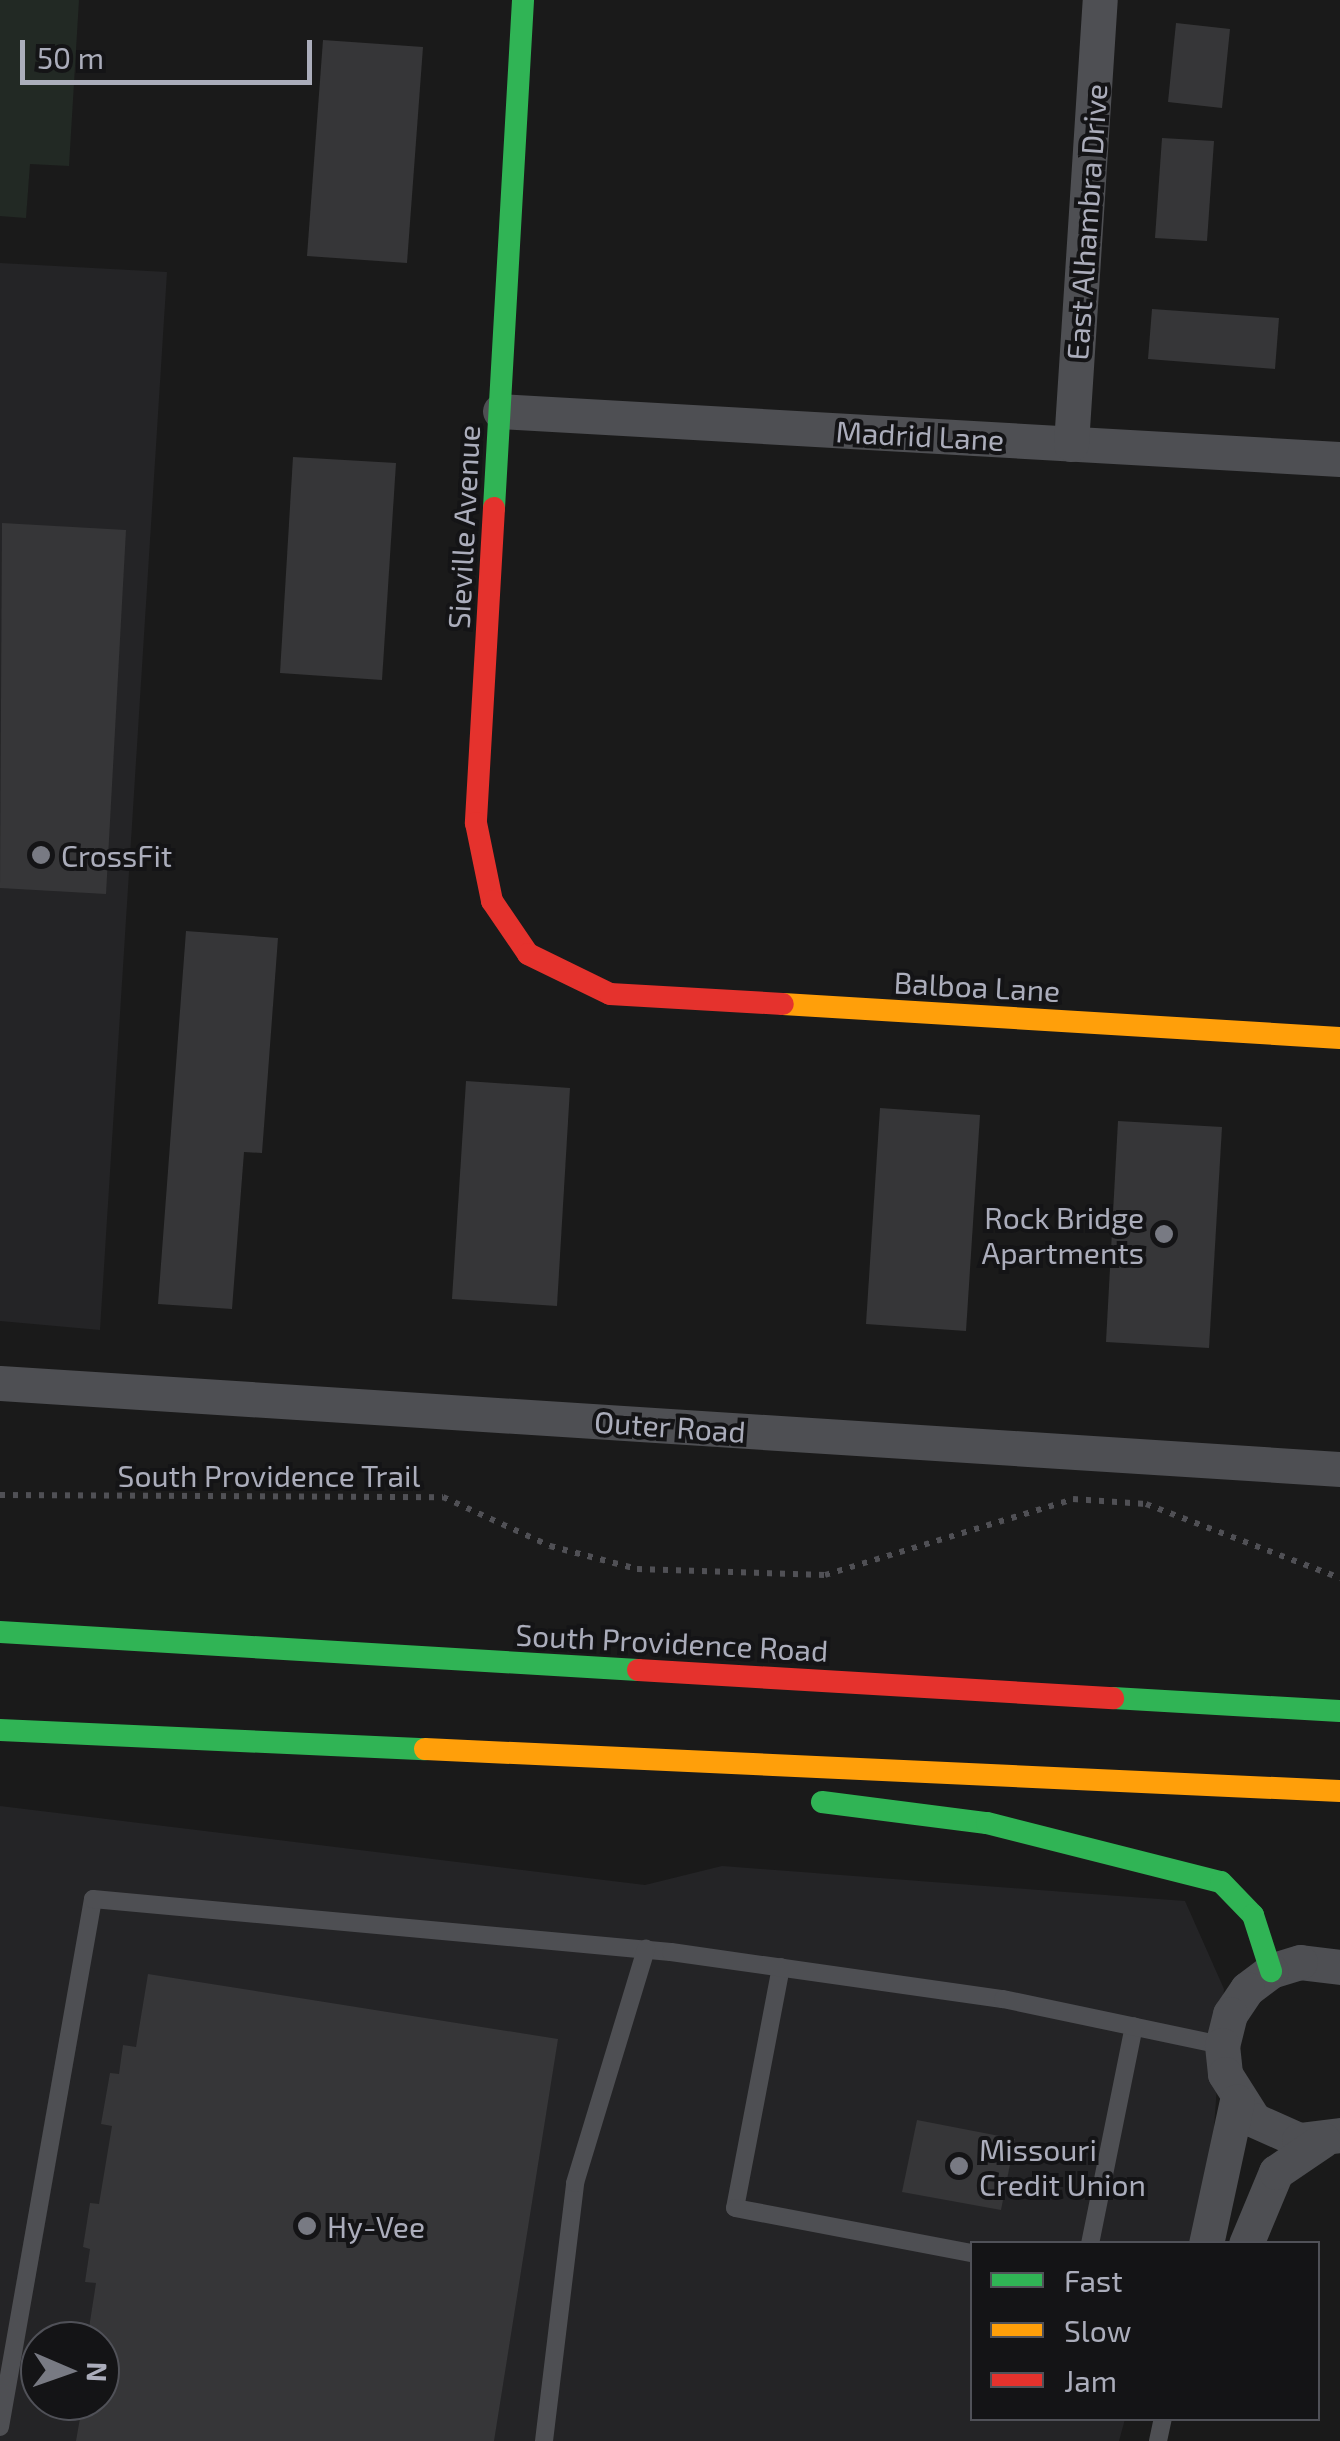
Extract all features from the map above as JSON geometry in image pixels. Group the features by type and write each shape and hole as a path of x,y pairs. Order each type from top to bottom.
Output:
{"main road":[{"name":"Sieville Avenue","path":"523,0 476,824 492,901 528,954 610,994"},
{"name":"Balboa Lane","path":"610,994 1340,1038"},
{"name":"South Providence Road","path":"0,1632 1340,1711"},
{"path":"0,1730 648,1763 1340,1792"},
{"path":"648,1763 764,1790"},
{"path":"802,1800 987,1823 1220,1882 1253,1915 1271,1971"}],"street":[{"name":"East Alhambra Drive","path":"1071,444 1100,0"},
{"name":"Madrid Lane","path":"500,411 1340,459"},
{"name":"Outer Road","path":"0,1382 1340,1469"},
{"path":"1207,2241 1237,2102 1222,2045 1230,2014 1271,1971 1300,1962 1340,1967"},
{"path":"1237,2102 1275,2133 1332,2138"},
{"path":"1247,2241 1276,2172 1332,2138"}],"lane":[{"path":"0,2427 93,1899 646,1950 781,1967 1134,2026 1222,2045"},
{"path":"544,2441 576,2183 646,1950"},
{"path":"781,1967 735,2208 970,2254"},
{"path":"1091,2241 1134,2026"}],"path":[{"name":"South Providence Trail","path":"0,1495 443,1497 550,1546 637,1570 825,1574 1074,1499 1146,1504 1340,1578"}],"shaded area":[{"path":"0,0 79,0 69,166 30,164 26,218 0,216"},
{"path":"0,263 167,272 100,1330 0,1321"},
{"path":"0,1806 645,1885 722,1866 1185,1901 1224,1989 1210,2183 1192,2241 970,2241 970,2421 1124,2421 1119,2441 0,2441"}],"building":[{"path":"1176,23 1230,29 1222,108 1168,102"},
{"path":"323,40 423,47 407,263 307,256"},
{"path":"1162,138 1214,141 1207,241 1155,238"},
{"path":"1152,309 1279,318 1275,369 1148,359"},
{"path":"293,457 396,463 382,680 280,673"},
{"path":"2,523 126,530 106,894 0,888"},
{"path":"186,931 278,938 262,1153 244,1152 232,1309 158,1304"},
{"path":"466,1081 570,1088 557,1306 452,1299"},
{"path":"880,1108 980,1115 966,1331 866,1324"},
{"name":"Rock Bridge Apartments","path":"1118,1121 1222,1127 1209,1348 1106,1342"},
{"name":"Hy-Vee","path":"148,1974 558,2039 494,2441 76,2441 80,2421 120,2421 120,2321 90,2321 96,2283 85,2282 90,2249 83,2247 90,2203 99,2204 112,2126 101,2124 110,2073 119,2074 123,2045 136,2047"},
{"name":"Missouri Credit Union","path":"917,2120 1015,2139 1001,2210 902,2192"}],"traffic: fast":[{"path":"494,508 523,0"},
{"path":"0,1632 638,1670"},
{"path":"1113,1698 1340,1711"},
{"path":"0,1730 425,1749"},
{"path":"822,1802 987,1823 1221,1882 1253,1915 1271,1971"}],"traffic: slow":[{"path":"783,1004 1340,1038"},
{"path":"425,1749 1340,1791"}],"traffic: jam":[{"path":"494,508 476,823 492,901 528,954 610,994 783,1004"},
{"path":"638,1670 1113,1698"}],"place":[{"name":"CrossFit","path":"41,855"},
{"name":"Rock Bridge Apartments","path":"1164,1234"},
{"name":"Missouri Credit Union","path":"959,2166"},
{"name":"Hy-Vee","path":"307,2226"}]}
